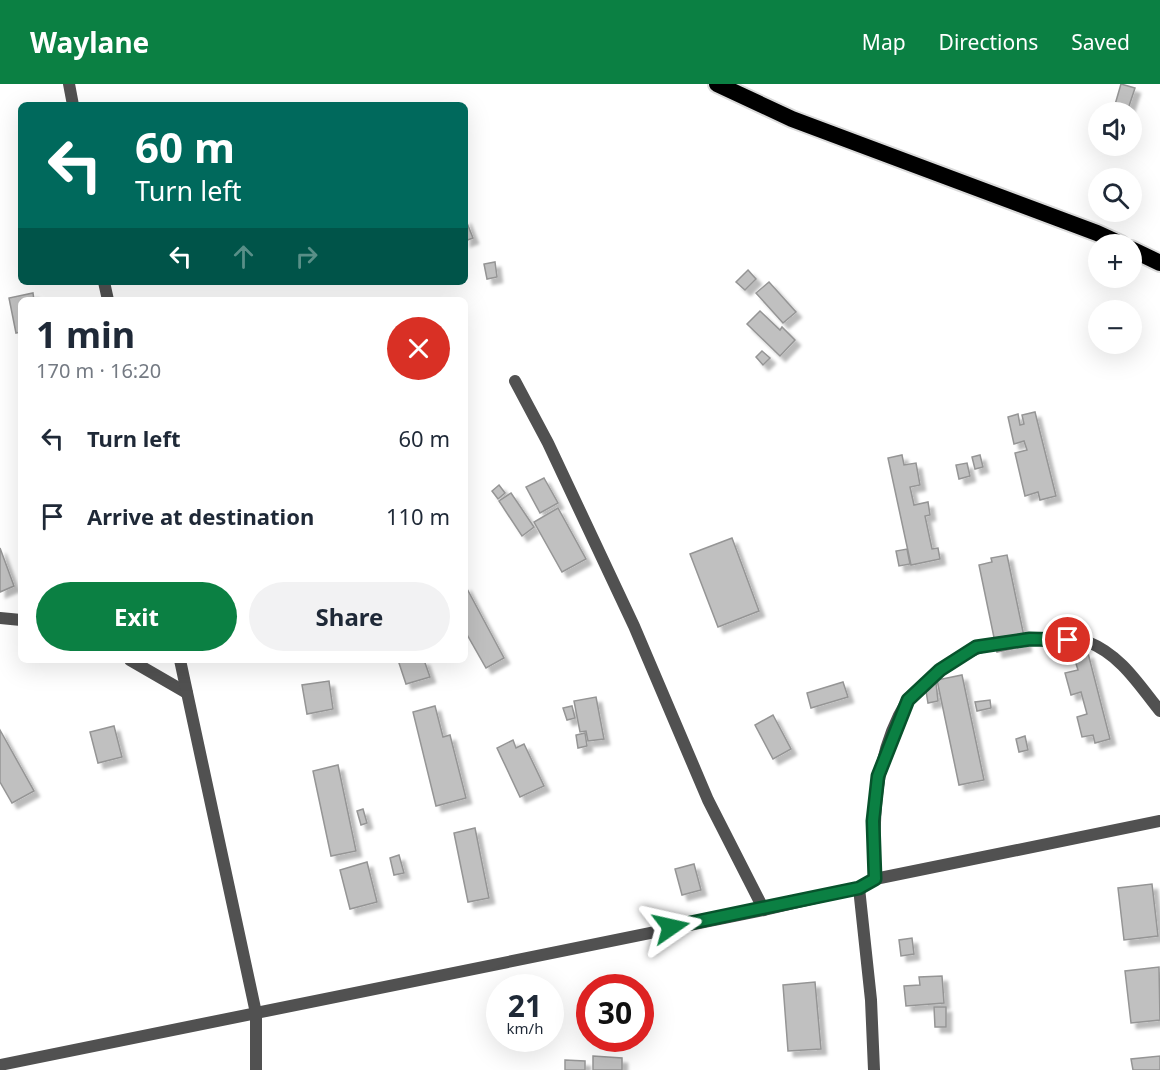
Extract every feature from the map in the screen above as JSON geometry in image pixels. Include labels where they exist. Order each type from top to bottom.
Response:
[{"type":"highway","points":[[717,84],[792,119],[1099,234]]},
{"type":"highway","points":[[1142,254],[1160,263]]},
{"type":"street","points":[[69,84],[72,102]]},
{"type":"street","points":[[515,381],[548,443],[634,626],[708,800],[764,910]]},
{"type":"street","points":[[0,618],[18,620]]},
{"type":"street","points":[[875,879],[873,821],[878,776],[893,734],[908,700],[954,659],[976,647],[1030,639],[1087,641],[1122,662],[1160,711]]},
{"type":"street","points":[[135,663],[187,693]]},
{"type":"street","points":[[181,663],[256,1013],[256,1070]]},
{"type":"street","points":[[0,1065],[764,910],[859,888],[875,879],[1160,821]]},
{"type":"street","points":[[859,888],[871,1000],[874,1070]]},
{"type":"building","points":[[1121,84],[1135,88],[1130,102],[1116,102]]},
{"type":"building","points":[[468,226],[473,238],[468,240]]},
{"type":"building","points":[[495,262],[497,277],[487,279],[484,264]]},
{"type":"building","points":[[748,270],[756,279],[745,290],[736,282]]},
{"type":"building","points":[[769,282],[796,312],[783,323],[756,293]]},
{"type":"building","points":[[33,293],[34,297],[18,297],[18,333],[16,333],[9,298]]},
{"type":"building","points":[[760,311],[780,330],[782,327],[795,340],[780,356],[747,324]]},
{"type":"building","points":[[762,351],[770,358],[763,365],[756,357]]},
{"type":"building","points":[[1035,412],[1056,496],[1040,500],[1038,492],[1025,496],[1015,453],[1027,450],[1024,441],[1014,444],[1008,417],[1018,414],[1020,425],[1024,424],[1022,415]]},
{"type":"building","points":[[902,455],[904,465],[916,463],[920,485],[910,487],[914,505],[928,502],[930,515],[925,516],[932,549],[938,548],[940,559],[911,565],[888,458]]},
{"type":"building","points":[[980,455],[983,467],[975,469],[972,457]]},
{"type":"building","points":[[967,463],[970,476],[959,479],[956,465]]},
{"type":"building","points":[[544,478],[558,503],[540,513],[526,487]]},
{"type":"building","points":[[499,485],[505,493],[498,499],[492,491]]},
{"type":"building","points":[[511,493],[534,527],[522,536],[499,501]]},
{"type":"building","points":[[558,508],[586,559],[562,572],[534,522]]},
{"type":"building","points":[[732,538],[759,611],[718,627],[690,554]]},
{"type":"building","points":[[0,548],[14,586],[0,592]]},
{"type":"building","points":[[907,549],[910,564],[899,566],[896,551]]},
{"type":"building","points":[[1007,555],[1026,646],[997,652],[979,565],[992,562],[991,558]]},
{"type":"building","points":[[468,591],[504,658],[486,668],[468,636]]},
{"type":"building","points":[[1088,653],[1110,739],[1095,743],[1093,735],[1082,737],[1077,717],[1087,714],[1081,692],[1071,695],[1065,673],[1078,670],[1074,657]]},
{"type":"building","points":[[399,663],[425,663],[430,677],[406,684]]},
{"type":"building","points":[[962,675],[984,780],[959,785],[937,680]]},
{"type":"building","points":[[329,681],[333,709],[307,714],[302,685]]},
{"type":"building","points":[[843,682],[848,697],[811,708],[807,693]]},
{"type":"building","points":[[936,683],[938,701],[928,703],[925,685]]},
{"type":"building","points":[[596,697],[604,739],[588,741],[586,731],[580,732],[574,701]]},
{"type":"building","points":[[990,700],[991,708],[977,711],[975,702]]},
{"type":"building","points":[[435,706],[443,737],[450,735],[466,798],[436,806],[413,712]]},
{"type":"building","points":[[572,706],[575,718],[567,720],[563,708]]},
{"type":"building","points":[[773,715],[791,749],[773,759],[755,725]]},
{"type":"building","points":[[114,726],[122,757],[98,763],[90,732]]},
{"type":"building","points":[[0,730],[34,791],[12,803],[0,782]]},
{"type":"building","points":[[585,733],[587,746],[578,748],[576,735]]},
{"type":"building","points":[[1025,736],[1028,750],[1019,752],[1016,739]]},
{"type":"building","points":[[513,740],[516,748],[524,744],[544,786],[520,797],[497,748]]},
{"type":"building","points":[[338,765],[356,851],[331,856],[313,771]]},
{"type":"building","points":[[363,809],[367,823],[361,825],[357,811]]},
{"type":"building","points":[[475,828],[489,898],[468,902],[454,833]]},
{"type":"building","points":[[399,855],[404,873],[394,875],[390,858]]},
{"type":"building","points":[[367,862],[377,902],[350,909],[340,870]]},
{"type":"building","points":[[694,864],[701,890],[682,895],[675,869]]},
{"type":"building","points":[[1152,884],[1158,936],[1124,940],[1118,888]]},
{"type":"building","points":[[912,938],[914,954],[901,956],[899,940]]},
{"type":"building","points":[[1159,967],[1160,1020],[1131,1023],[1125,971]]},
{"type":"building","points":[[942,976],[944,1003],[906,1006],[904,986],[920,985],[919,977]]},
{"type":"building","points":[[815,982],[821,1049],[788,1051],[783,985]]},
{"type":"building","points":[[934,1007],[946,1007],[946,1027],[935,1027]]},
{"type":"building","points":[[593,1056],[622,1058],[622,1070],[593,1070]]},
{"type":"building","points":[[1160,1056],[1160,1070],[1133,1070],[1131,1059]]},
{"type":"building","points":[[565,1060],[585,1061],[585,1070],[565,1070]]},
{"type":"route","points":[[671,927],[764,910],[859,888],[875,879],[873,821],[878,776],[908,700],[954,659],[976,647],[1030,639],[1068,640]]}]
